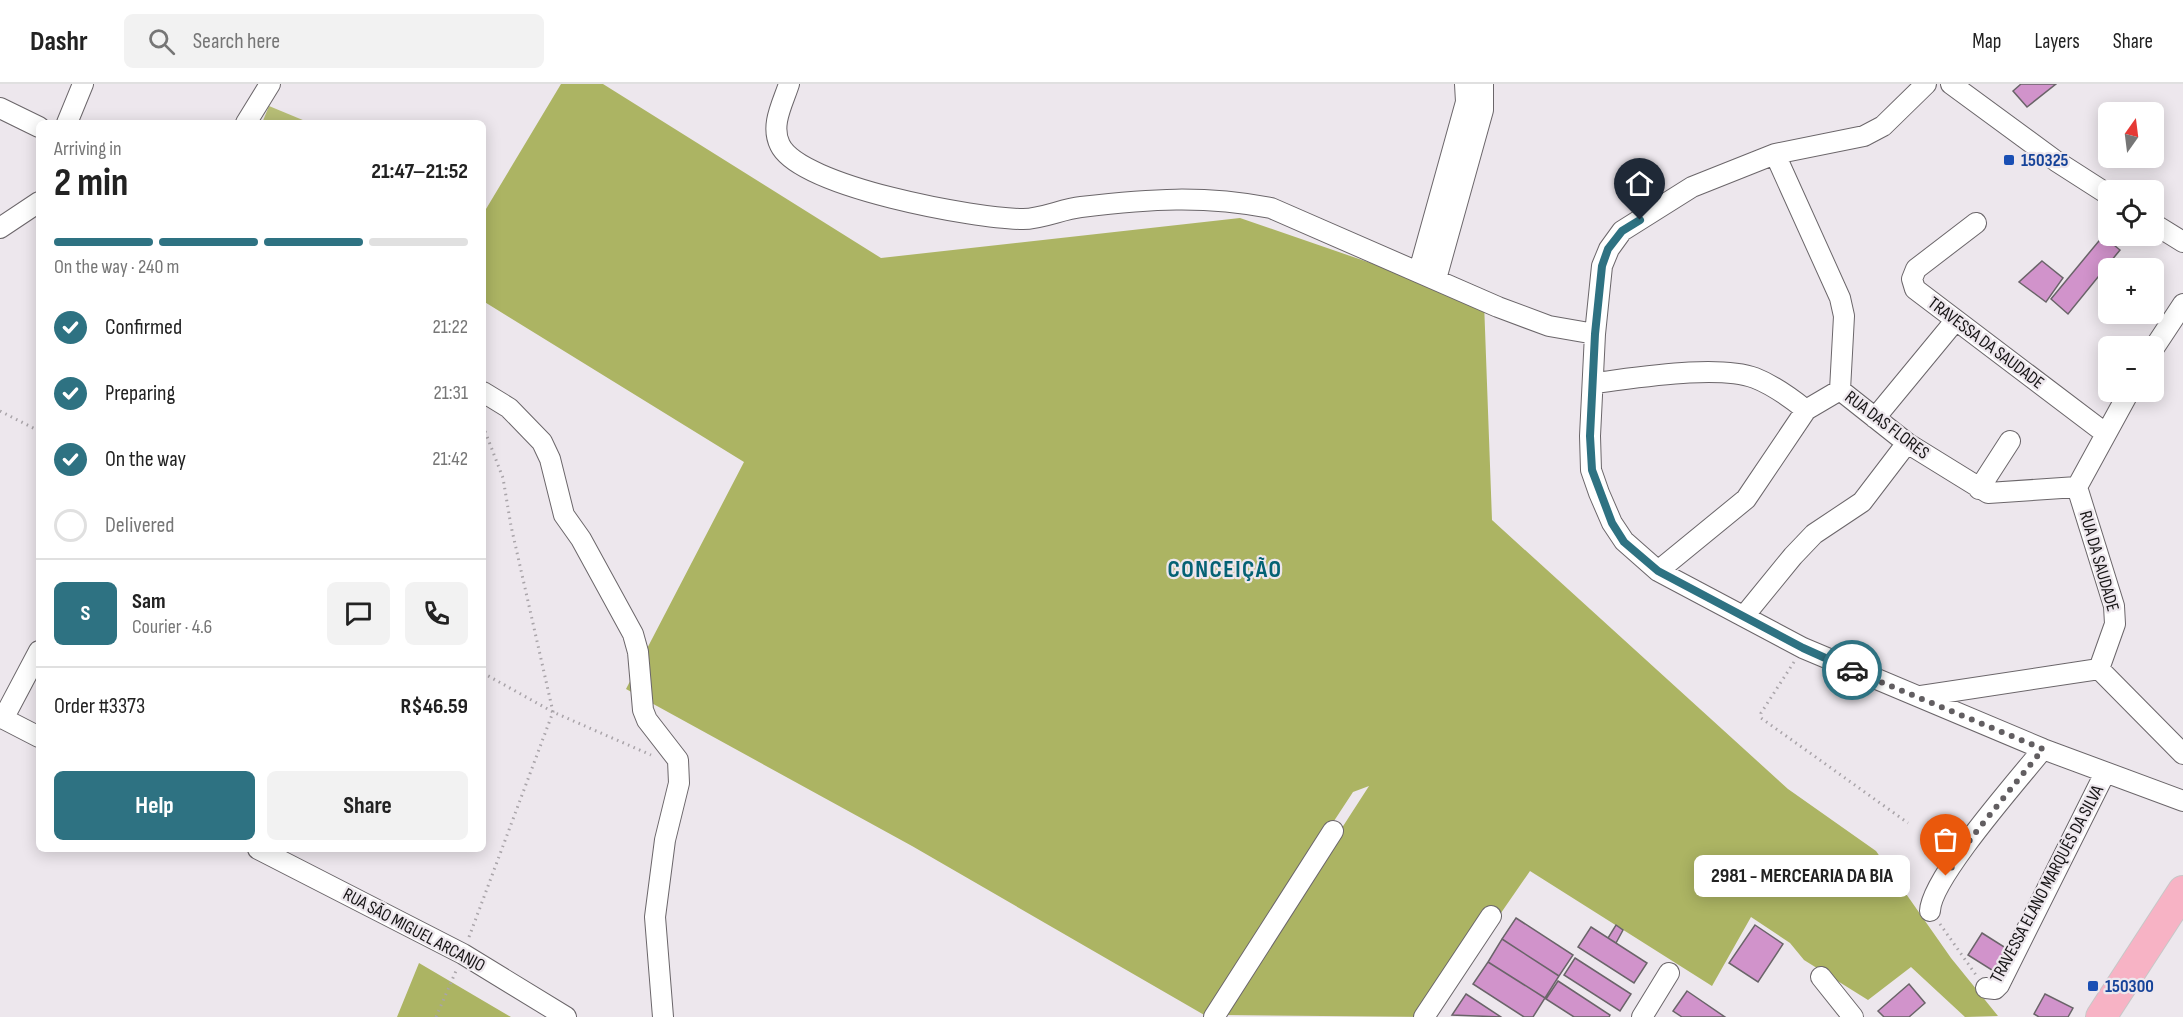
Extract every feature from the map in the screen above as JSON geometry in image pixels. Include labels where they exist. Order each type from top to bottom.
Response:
[{"type":"main road","points":[[2101,1017],[2183,891]]},
{"type":"street","points":[[69,120],[83,84]]},
{"type":"street","points":[[248,120],[270,84]]},
{"type":"street","points":[[789,84],[776,131],[779,144],[786,155],[800,167],[832,179],[925,206],[963,214],[1025,219],[1077,208],[1178,198],[1233,201],[1271,208],[1549,326],[1595,334]]},
{"type":"street","points":[[1428,275],[1466,102],[1465,84]]},
{"type":"street","points":[[1428,275],[1483,110],[1483,84]]},
{"type":"street","points":[[1926,84],[1883,126],[1864,136],[1775,154],[1692,187],[1622,231],[1608,249],[1602,266],[1595,334],[1590,436],[1592,470],[1612,523],[1624,542],[1658,571],[1803,648],[2105,774],[2183,801]]},
{"type":"street","points":[[1951,84],[2056,161],[2098,188]]},
{"type":"street","points":[[0,108],[36,126]]},
{"type":"street","name":"RUA DAS FLORES","points":[[1775,154],[1840,298],[1844,316],[1840,390],[1907,443],[1988,493],[2078,487]]},
{"type":"street","points":[[0,228],[36,204]]},
{"type":"street","name":"TRAVESSA DA SAUDADE","points":[[1976,223],[1916,269],[1912,279],[1915,289],[2105,433]]},
{"type":"street","points":[[2164,230],[2183,242]]},
{"type":"street","points":[[2162,336],[2183,304]]},
{"type":"street","points":[[1875,418],[1955,321]]},
{"type":"street","points":[[1594,383],[1683,375],[1742,375],[1756,379],[1806,410]]},
{"type":"street","points":[[1658,571],[1746,499],[1806,410],[1840,390]]},
{"type":"street","points":[[486,394],[509,408],[542,442],[550,459],[564,515],[581,539],[633,633],[638,652],[643,710],[646,720],[676,755],[680,768],[679,783],[665,840],[655,917],[663,1017]]},
{"type":"street","points":[[2078,487],[2123,402]]},
{"type":"street","points":[[1979,489],[2010,441]]},
{"type":"street","points":[[1744,616],[1814,534],[1862,502],[1907,443]]},
{"type":"street","name":"RUA DA SAUDADE","points":[[2078,487],[2114,606],[2115,624],[2099,669]]},
{"type":"street","points":[[36,656],[2,718],[36,735]]},
{"type":"street","points":[[1921,696],[2099,669],[2183,754]]},
{"type":"street","points":[[1930,910],[1933,895],[1972,837],[2043,749]]},
{"type":"street","name":"TRAVESSA ELANO MARQUÊS DA SILVA","points":[[1986,988],[1995,989],[1999,985],[2105,774]]},
{"type":"street","points":[[1214,1017],[1333,831]]},
{"type":"street","name":"RUA SÃO MIGUEL ARCANJO","points":[[264,852],[463,954],[566,1017]]},
{"type":"street","points":[[1424,1017],[1491,916]]},
{"type":"street","points":[[1642,1017],[1669,973]]},
{"type":"street","points":[[1821,977],[1853,1017]]},
{"type":"path","points":[[0,411],[36,429]]},
{"type":"path","points":[[436,1017],[463,954],[554,712],[502,478],[486,434]]},
{"type":"path","points":[[1803,648],[1761,713],[1761,718],[1908,823]]},
{"type":"path","points":[[486,675],[554,712],[680,768]]},
{"type":"path","points":[[1930,910],[1986,988]]},
{"type":"green space","points":[[561,84],[603,84],[881,258],[1240,218],[1484,302],[1492,520],[1788,789],[1876,851],[1951,958],[1998,1016],[1965,1017],[1911,967],[1868,1000],[1804,960],[1790,943],[1751,917],[1712,986],[1530,871],[1429,1017],[1221,1015],[1369,786],[1353,792],[1206,1016],[912,846],[626,689],[744,462],[486,303],[486,209]]},
{"type":"green space","points":[[269,106],[303,120],[263,120]]},
{"type":"green space","points":[[419,963],[511,1017],[397,1017]]},
{"type":"building","points":[[2021,84],[2056,84],[2027,107],[2013,91]]},
{"type":"building","points":[[2098,242],[2098,246],[2115,246],[2120,250],[2114,258],[2098,258],[2098,277],[2068,314],[2051,299]]},
{"type":"building","points":[[2042,261],[2063,278],[2046,302],[2019,282]]},
{"type":"building","points":[[1516,918],[1573,955],[1559,976],[1502,939]]},
{"type":"building","points":[[1616,925],[1623,930],[1616,943],[1608,938]]},
{"type":"building","points":[[1755,925],[1783,944],[1758,982],[1729,963]]},
{"type":"building","points":[[1591,927],[1647,963],[1634,983],[1578,947]]},
{"type":"building","points":[[1982,933],[2009,950],[1995,972],[1968,955]]},
{"type":"building","points":[[1502,939],[1559,976],[1545,998],[1488,962]]},
{"type":"building","points":[[1575,958],[1631,994],[1620,1011],[1564,975]]},
{"type":"building","points":[[1488,962],[1545,998],[1533,1017],[1524,1017],[1473,984]]},
{"type":"building","points":[[1558,981],[1610,1015],[1609,1017],[1574,1017],[1546,999]]},
{"type":"building","points":[[1909,984],[1925,1003],[1909,1017],[1884,1017],[1878,1011]]},
{"type":"building","points":[[1687,991],[1725,1017],[1682,1017],[1673,1011]]},
{"type":"building","points":[[1466,994],[1501,1017],[1452,1015]]},
{"type":"building","points":[[2045,994],[2073,1008],[2068,1017],[2039,1017],[2034,1014]]},
{"type":"way so far","points":[[1852,670],[1921,696],[2043,749],[1972,837],[1946,876]]},
{"type":"place","name":"150325","points":[[2009,160]]},
{"type":"place","name":"2981 - MERCEARIA DA BIA","points":[[1946,876]]},
{"type":"place","name":"150300","points":[[2093,986]]},
{"type":"district","name":"CONCEIÇÃO","points":[[1225,569]]},
{"type":"route","points":[[1640,220],[1622,231],[1608,249],[1602,266],[1595,334],[1590,436],[1592,470],[1612,523],[1624,542],[1658,571],[1803,648],[1852,670]]}]
